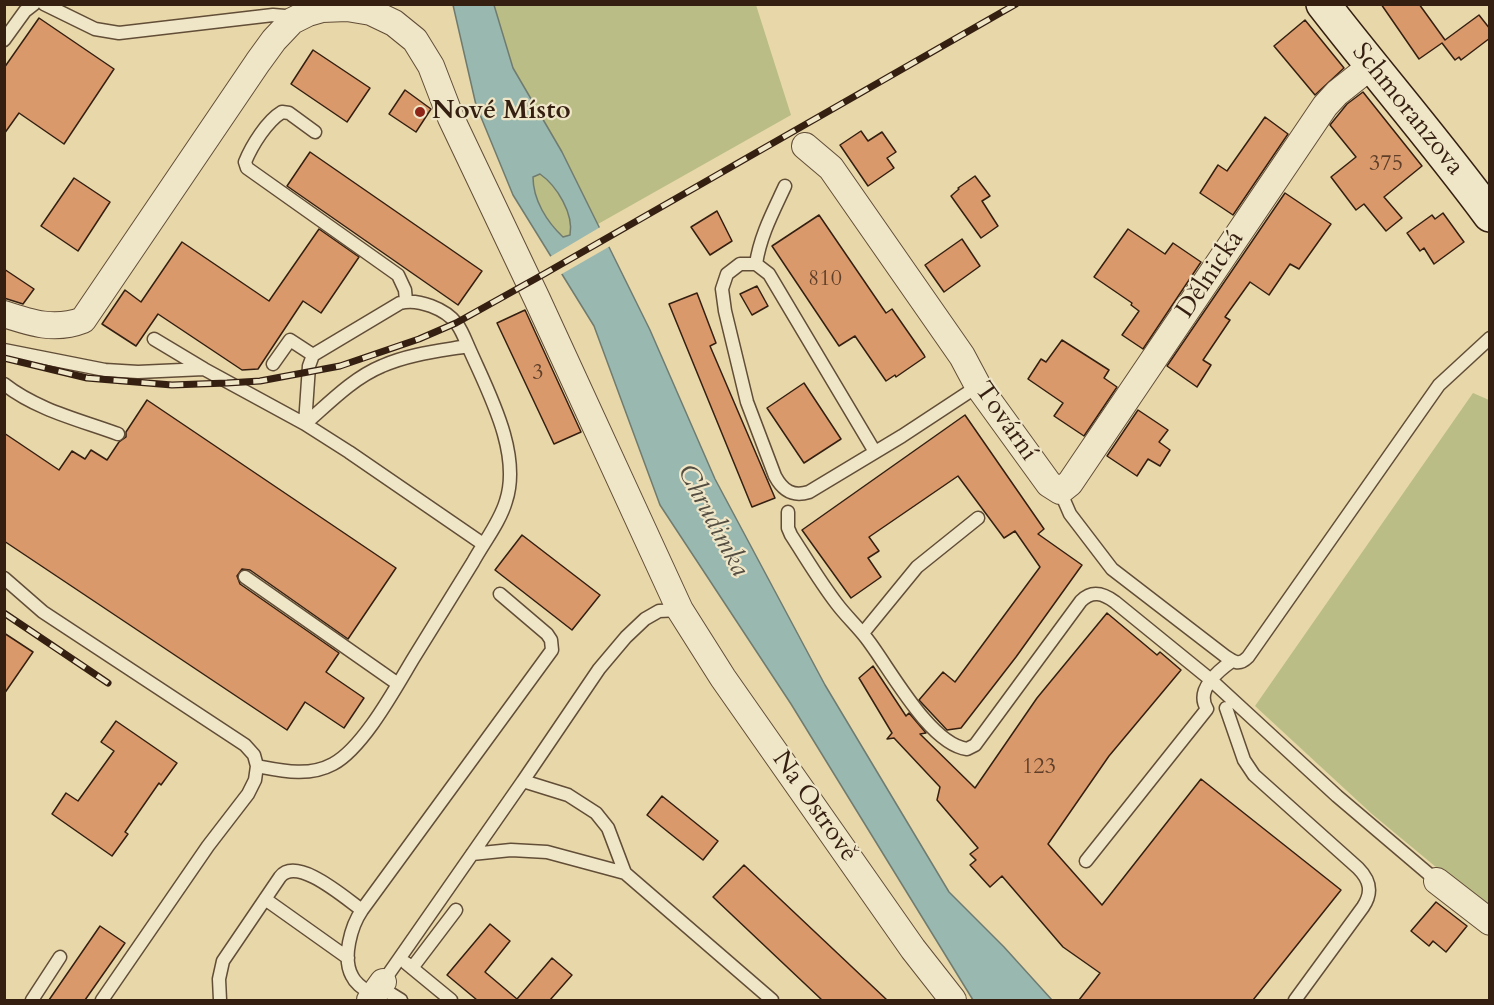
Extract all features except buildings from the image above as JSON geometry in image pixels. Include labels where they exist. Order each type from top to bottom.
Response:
[{"type":"street","name":"Schmoranzova","points":[[1323,4],[1490,215]]},
{"type":"street","name":"Na Ostrově","points":[[292,21],[322,9],[359,9],[384,18],[399,27],[415,40],[425,54],[451,118],[680,610],[730,687],[913,949],[953,1000]]},
{"type":"street","points":[[4,314],[46,326],[70,325],[83,320],[258,62],[278,35],[292,21]]},
{"type":"street","name":"Dělnická","points":[[1060,491],[1070,483],[1325,106],[1336,93],[1371,66]]},
{"type":"street","name":"Tovární","points":[[805,146],[831,168],[962,356],[978,386],[1049,484],[1060,491]]},
{"type":"street","points":[[1437,881],[1490,922]]},
{"type":"lane","points":[[4,40],[25,11],[34,4]]},
{"type":"lane","points":[[44,4],[95,28],[119,33],[273,15],[285,16],[292,21]]},
{"type":"lane","points":[[315,132],[289,113],[282,112],[272,119],[247,155],[245,162],[247,168],[398,275],[405,290],[406,301]]},
{"type":"lane","points":[[756,264],[765,229],[785,186]]},
{"type":"lane","points":[[875,452],[769,274],[756,264],[740,264],[727,274],[722,289],[723,299],[747,402],[781,486],[795,495],[809,492],[875,452],[978,386]]},
{"type":"lane","points":[[257,766],[289,772],[306,772],[343,758],[355,745],[398,684],[483,544],[507,499],[510,468],[498,415],[468,346],[456,323],[445,314],[420,303],[406,301],[314,355],[309,366],[305,424]]},
{"type":"lane","points":[[1230,704],[1217,713],[1207,709],[1204,700],[1211,680],[1216,673],[1248,657],[1439,385],[1490,338]]},
{"type":"lane","points":[[154,339],[305,424],[483,544]]},
{"type":"lane","points":[[273,364],[290,340],[314,355]]},
{"type":"lane","points":[[305,424],[354,382],[383,365],[410,357],[468,346]]},
{"type":"lane","points":[[4,350],[105,370],[138,372],[204,369]]},
{"type":"lane","points":[[4,384],[42,407],[118,434]]},
{"type":"lane","name":"Tovární","points":[[1060,491],[1070,514],[1112,569],[1235,662]]},
{"type":"lane","points":[[788,512],[788,528],[791,535],[835,601],[862,633],[918,712],[941,735],[963,748],[971,747],[979,740],[1076,606],[1084,597],[1092,593],[1109,598],[1211,680],[1230,704],[1437,881]]},
{"type":"lane","points":[[862,633],[917,567],[978,518]]},
{"type":"lane","points":[[245,577],[398,684]]},
{"type":"lane","points":[[4,579],[43,612],[244,745],[254,755],[257,766],[255,780],[248,794],[208,846],[102,1000]]},
{"type":"lane","points":[[500,594],[547,634],[551,640],[552,650],[362,910],[354,928],[348,958],[352,978],[382,993],[400,958],[599,669],[645,619],[659,611],[680,610]]},
{"type":"lane","points":[[1230,704],[1244,760],[1254,775],[1358,867],[1370,887],[1366,902],[1294,1000]]},
{"type":"lane","points":[[1086,861],[1207,709]]},
{"type":"lane","points":[[523,781],[568,795],[596,813],[608,828],[625,873]]},
{"type":"lane","points":[[472,854],[511,850],[547,852],[625,873],[772,1000]]},
{"type":"lane","points":[[220,1000],[219,979],[223,961],[282,874],[294,870],[319,880],[362,910]]},
{"type":"lane","points":[[265,899],[348,958]]},
{"type":"lane","points":[[412,968],[456,910]]},
{"type":"lane","points":[[32,1000],[60,957]]},
{"type":"lane","points":[[400,958],[450,1000]]},
{"type":"green space","points":[[494,5],[756,5],[791,115],[598,224],[562,152],[513,68]]},
{"type":"green space","points":[[540,174],[558,193],[567,210],[571,227],[570,235],[563,238],[546,218],[535,194],[532,177]]},
{"type":"green space","points":[[1473,393],[1489,400],[1489,911],[1372,814],[1255,706]]},
{"type":"water","name":"Chrudimka","points":[[453,5],[494,5],[513,68],[562,152],[650,330],[715,479],[825,685],[949,892],[1004,947],[1052,1000],[973,1000],[791,704],[660,505],[594,326],[513,195],[476,105]],"holes":[[[540,174],[558,193],[567,210],[571,227],[570,235],[563,237],[557,231],[538,202],[533,177]]]},
{"type":"pier","points":[[602,226],[612,245],[560,275],[548,258]]},
{"type":"railway","points":[[4,358],[87,378],[172,385],[227,383],[260,381],[340,366],[419,339],[456,323],[544,274],[1016,4]]},
{"type":"railway","points":[[4,613],[108,683]]},
{"type":"place","name":"Nové Místo","points":[[420,112]]}]
